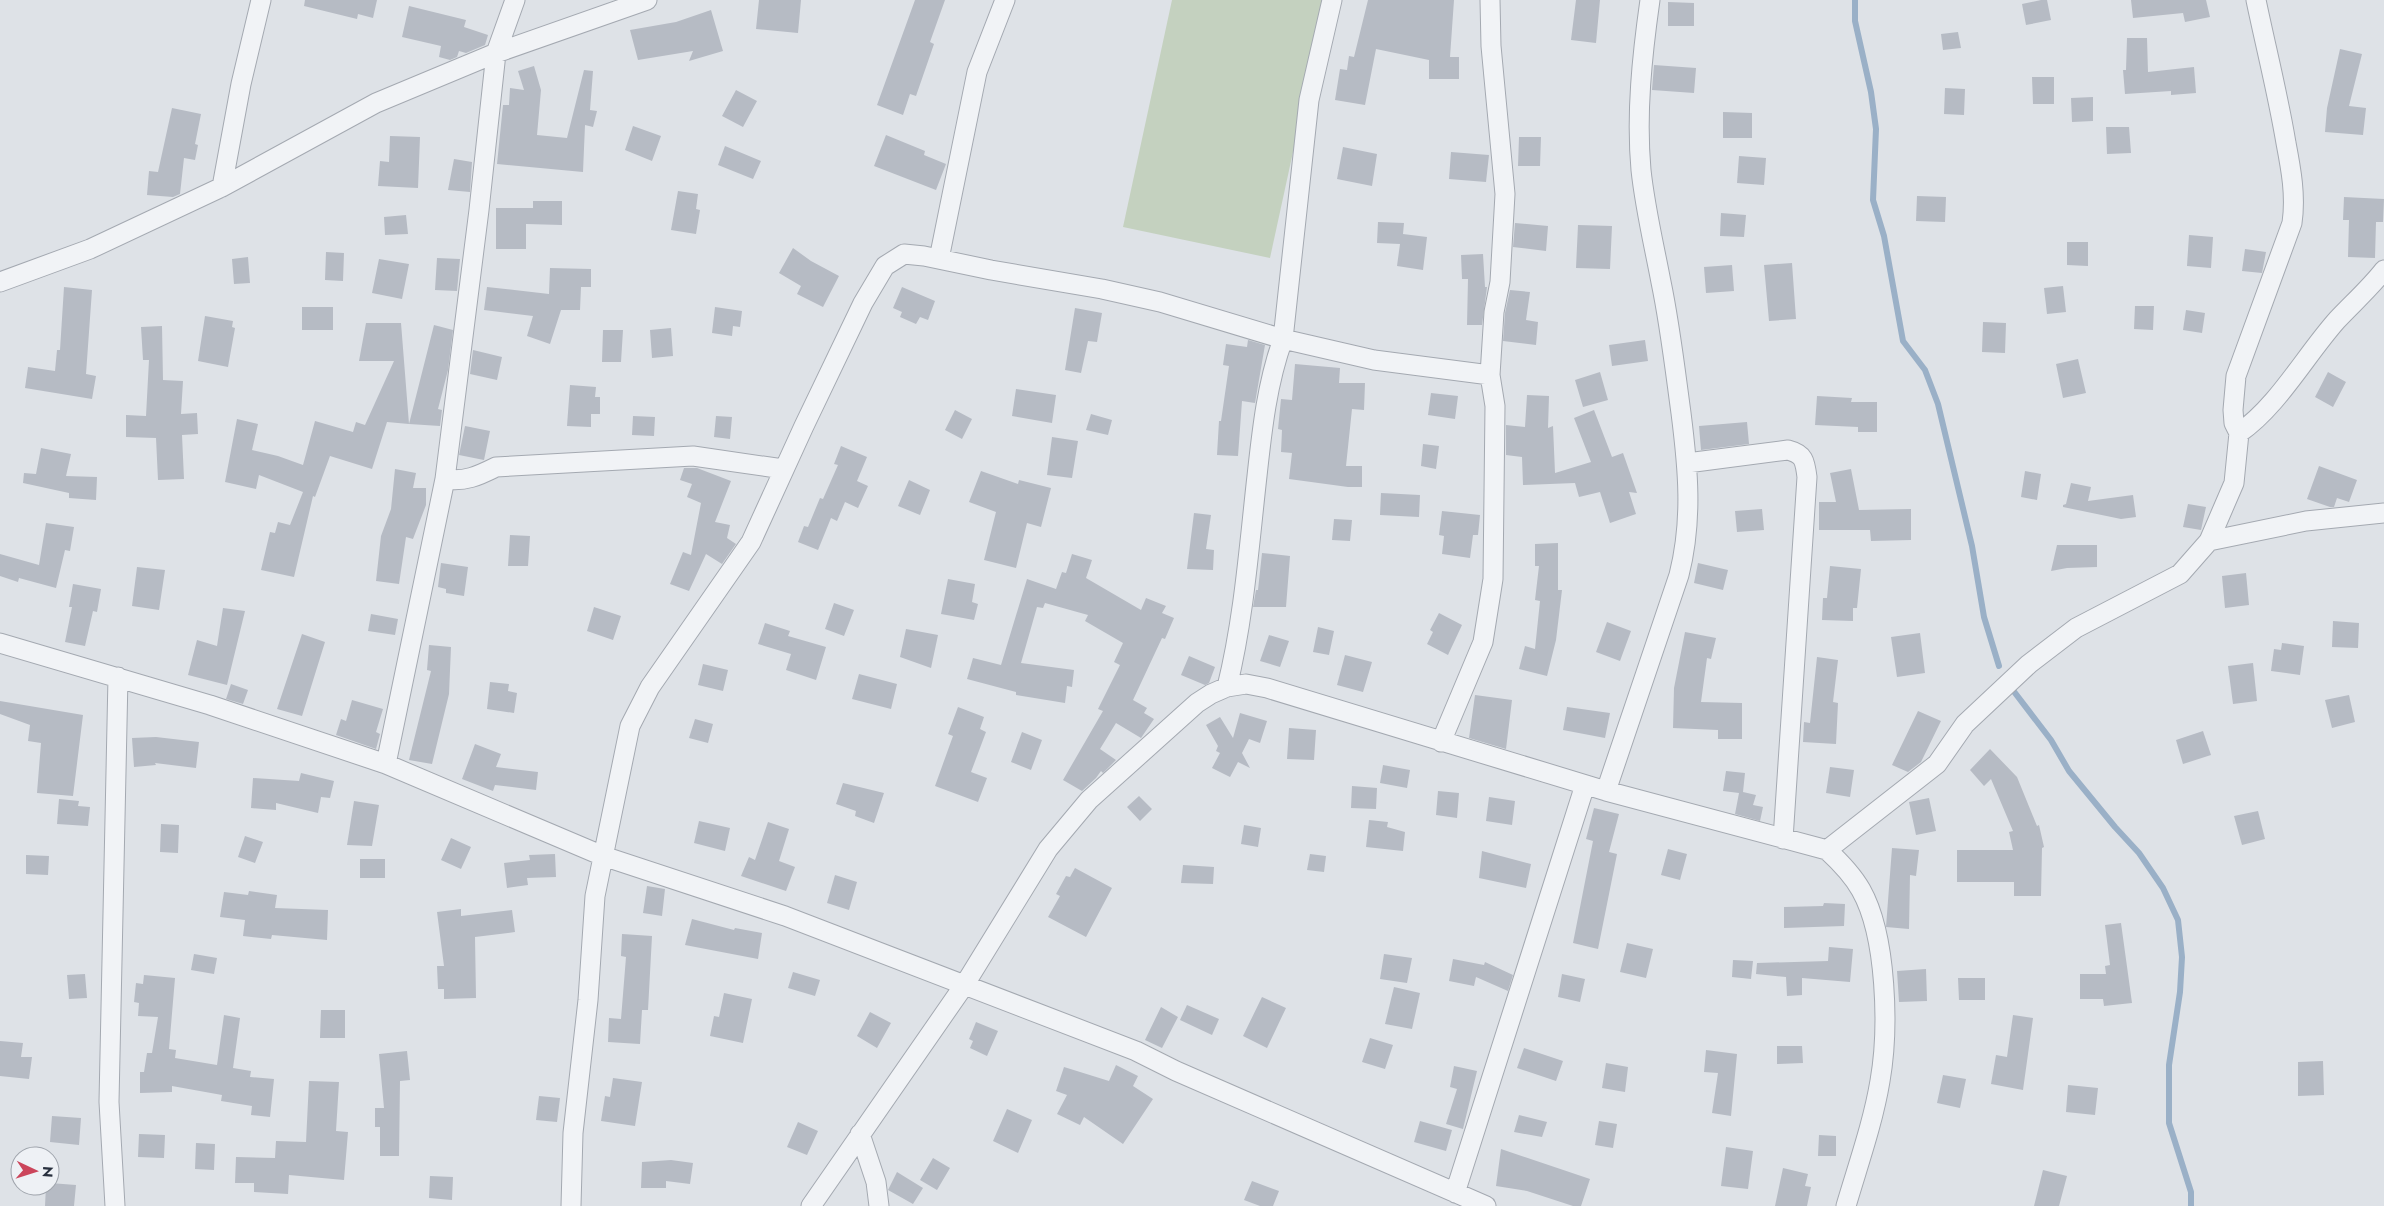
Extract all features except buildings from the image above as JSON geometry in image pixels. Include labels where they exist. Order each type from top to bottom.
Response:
[{"type":"street","points":[[222,187],[241,84],[260,0]]},
{"type":"street","points":[[386,764],[445,479],[479,210],[496,53],[515,0]]},
{"type":"street","points":[[0,282],[90,249],[222,187],[376,103],[496,53],[648,0]]},
{"type":"street","points":[[939,259],[977,72],[1005,0]]},
{"type":"street","points":[[1227,687],[1238,643],[1261,434],[1274,364],[1283,339],[1309,100],[1332,0]]},
{"type":"street","points":[[1441,742],[1474,668],[1483,642],[1493,579],[1495,406],[1490,375],[1494,312],[1500,282],[1505,194],[1491,46],[1490,0]]},
{"type":"street","points":[[1606,791],[1682,566],[1689,524],[1687,462],[1670,328],[1648,219],[1641,169],[1641,82],[1650,0]]},
{"type":"street","points":[[1827,850],[1937,764],[1965,724],[2029,664],[2076,628],[2180,574],[2209,541],[2234,483],[2239,434],[2234,423],[2232,396],[2236,376],[2292,223],[2291,173],[2256,0]]},
{"type":"street","points":[[571,1206],[573,1133],[588,1000],[595,896],[630,726],[650,687],[751,542],[783,469],[863,304],[885,266],[904,254],[939,259],[1102,289],[1160,302],[1283,339],[1374,360],[1490,375]]},
{"type":"street","points":[[2239,434],[2261,414],[2337,320],[2370,288],[2384,270]]},
{"type":"street","points":[[1687,462],[1788,450],[1799,453],[1805,461],[1807,477],[1783,838]]},
{"type":"street","points":[[445,479],[458,481],[471,479],[496,467],[693,456],[783,469]]},
{"type":"street","points":[[2209,541],[2306,520],[2384,514]]},
{"type":"street","points":[[0,643],[210,705],[386,764],[603,856],[785,916],[1136,1051],[1176,1071],[1486,1206]]},
{"type":"street","points":[[115,1206],[109,1102],[118,677]]},
{"type":"street","points":[[811,1206],[965,984],[1048,849],[1090,800],[1197,703],[1227,687],[1246,684],[1267,688],[1606,791],[1827,850],[1846,868],[1862,892],[1875,932],[1880,957],[1884,1001],[1880,1081],[1846,1206]]},
{"type":"street","points":[[1455,1193],[1586,785]]},
{"type":"street","points":[[860,1134],[876,1182],[879,1206]]},
{"type":"green space","points":[[1172,0],[1326,0],[1270,258],[1123,227]]},
{"type":"waterway","points":[[1855,0],[1855,21],[1871,92],[1876,129],[1873,200],[1884,236],[1903,341],[1925,370],[1938,404],[1972,546],[1984,617],[1999,666]]},
{"type":"waterway","points":[[2012,689],[2051,740],[2069,771],[2139,853],[2163,888],[2178,920],[2182,957],[2180,992],[2169,1065],[2169,1123],[2191,1192],[2191,1206]]}]
